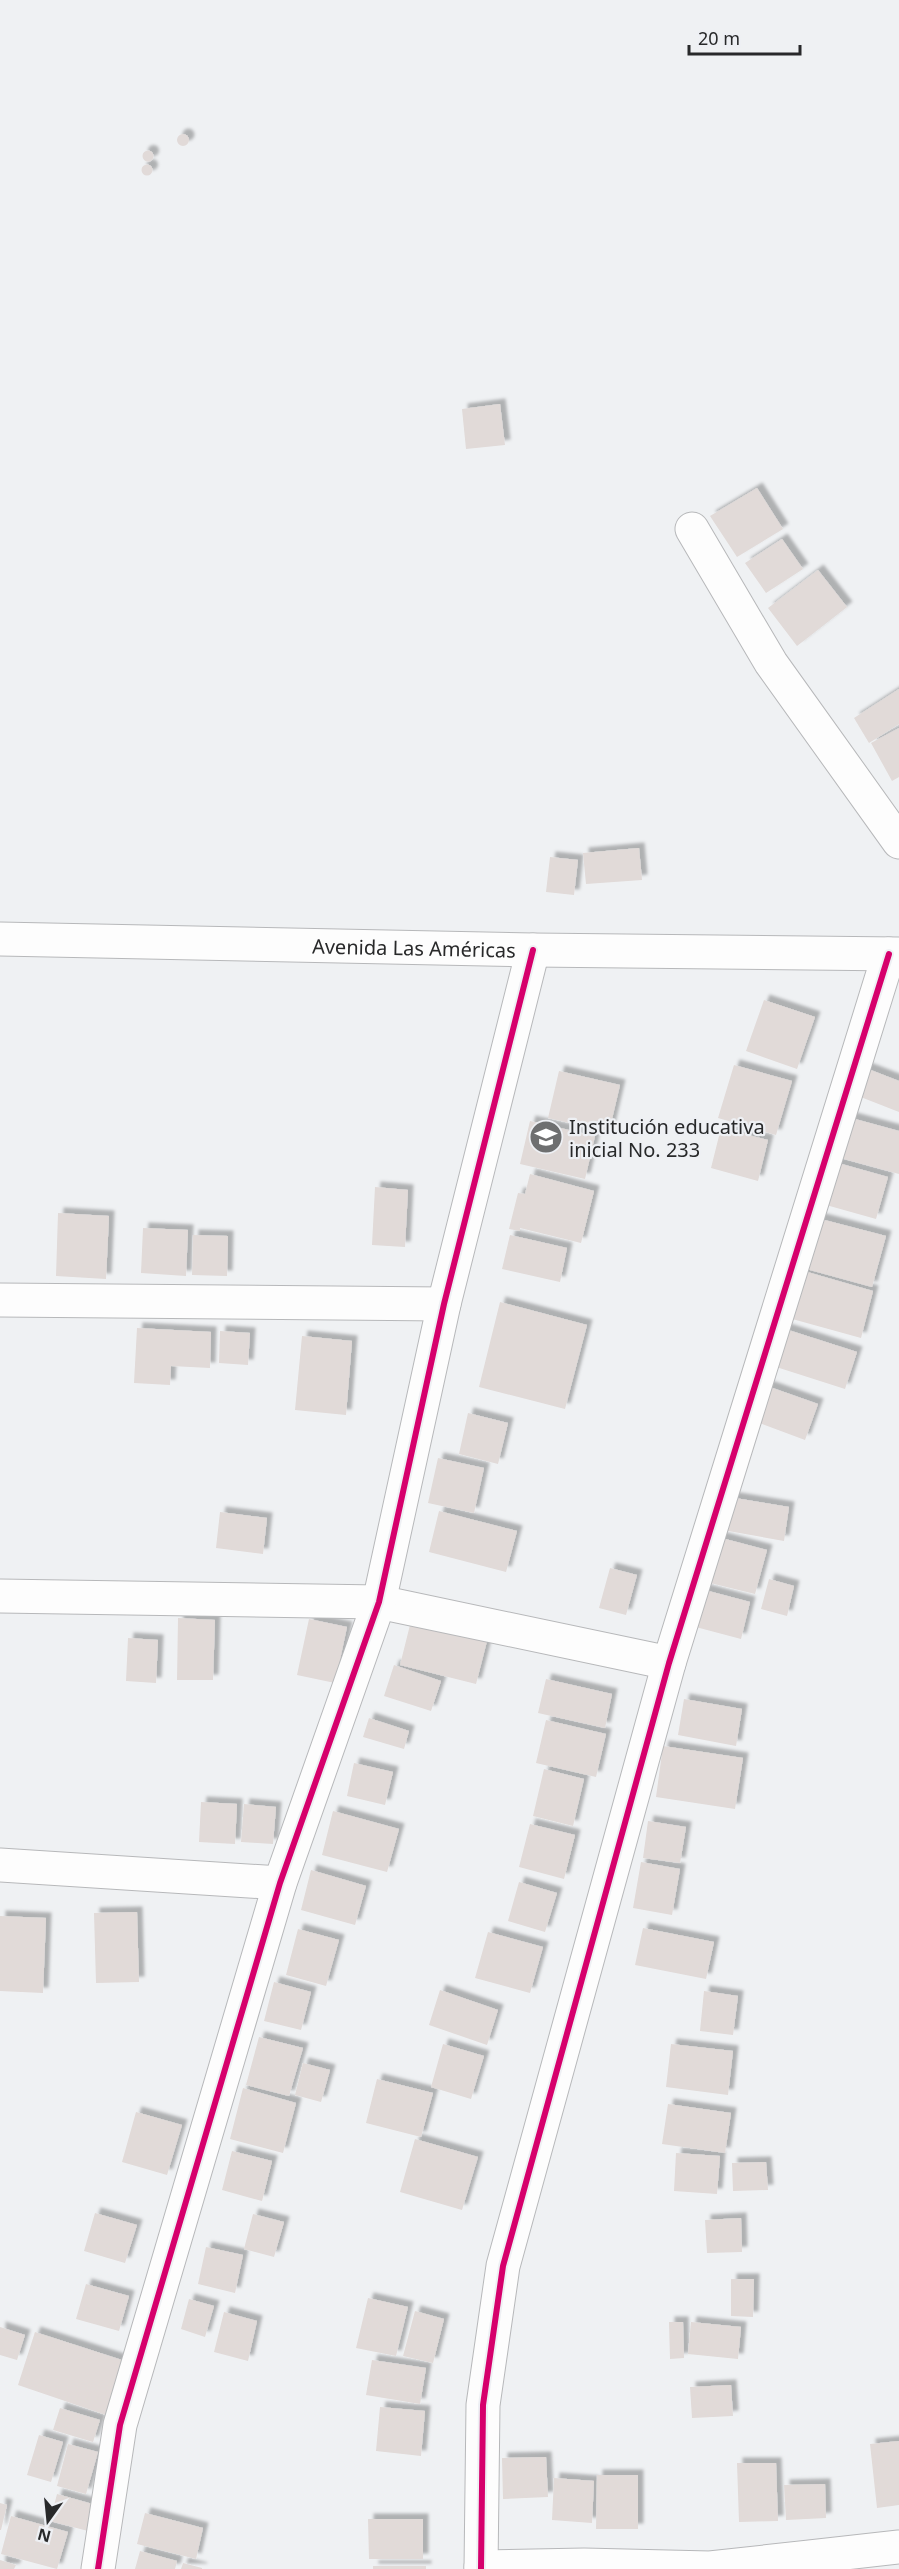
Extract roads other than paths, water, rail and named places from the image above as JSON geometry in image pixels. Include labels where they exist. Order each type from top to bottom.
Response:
[{"type":"street","points":[[692,529],[771,663],[899,842]]},
{"type":"street","name":"Avenida Las Américas","points":[[0,939],[533,950],[894,954]]},
{"type":"street","points":[[98,2569],[120,2425],[280,1882],[379,1602],[444,1304],[533,950]]},
{"type":"street","points":[[894,954],[669,1663],[503,2266],[483,2405],[481,2568],[584,2565],[710,2568],[899,2547]]},
{"type":"street","points":[[0,1300],[444,1304]]},
{"type":"street","points":[[0,1596],[379,1602],[669,1663]]},
{"type":"street","points":[[0,1865],[280,1882]]},
{"type":"place","name":"Institución educativa inicial No. 233","points":[[546,1137]]}]
